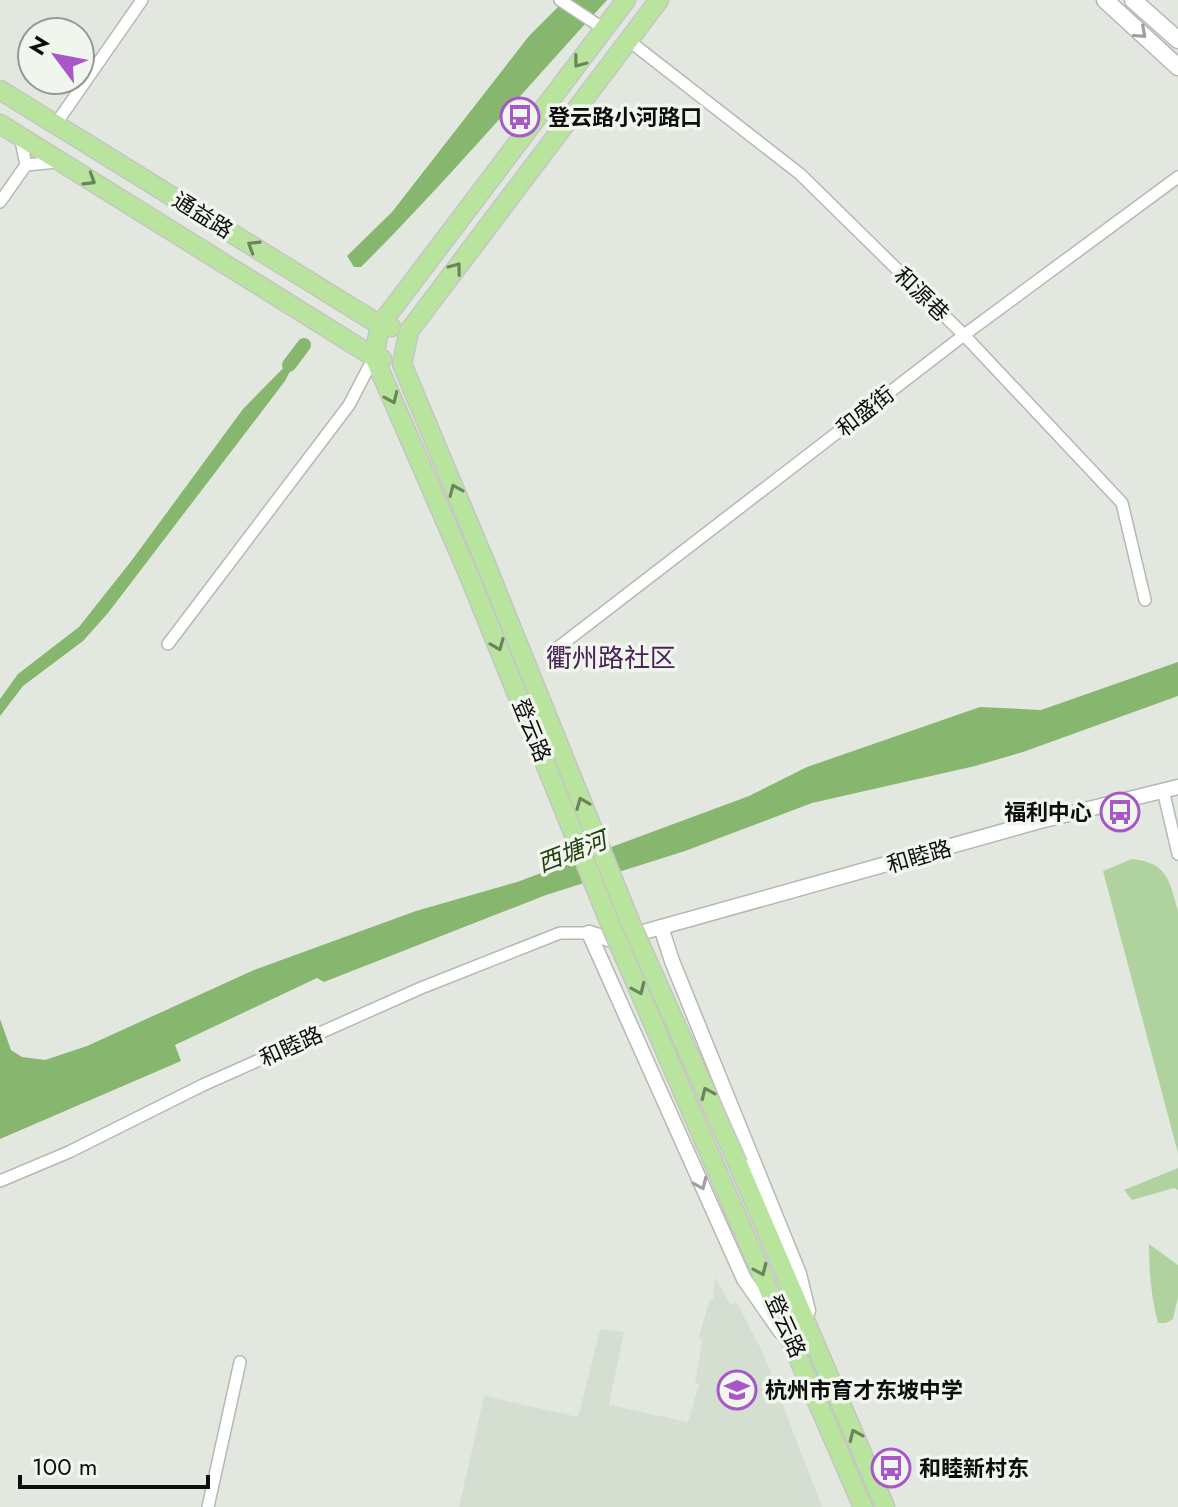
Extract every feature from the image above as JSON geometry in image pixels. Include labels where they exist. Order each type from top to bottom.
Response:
[{"type":"main road","points":[[374,357],[380,325],[626,0]]},
{"type":"main road","points":[[402,364],[409,331],[659,0]]},
{"type":"main road","points":[[1105,0],[1178,67]]},
{"type":"main road","points":[[1133,0],[1178,40]]},
{"type":"main road","name":"通益路","points":[[0,90],[380,325],[409,331]]},
{"type":"main road","name":"通益路","points":[[0,124],[374,357],[402,364]]},
{"type":"main road","name":"登云路","points":[[374,357],[468,573],[611,926],[718,1173],[885,1507]]},
{"type":"main road","name":"登云路","points":[[402,364],[631,924],[738,1164],[863,1507]]},
{"type":"street","points":[[55,125],[142,0]]},
{"type":"street","points":[[560,0],[604,29]]},
{"type":"street","name":"和源巷","points":[[628,40],[800,174],[964,335],[1122,503],[1145,600]]},
{"type":"street","points":[[0,202],[26,165],[20,136]]},
{"type":"street","points":[[26,165],[61,162]]},
{"type":"street","name":"和盛街","points":[[556,649],[964,335],[1178,177]]},
{"type":"street","points":[[168,644],[349,405],[374,357]]},
{"type":"street","points":[[1171,788],[1178,854]]},
{"type":"street","name":"和睦路","points":[[0,1181],[69,1152],[203,1085],[421,988],[560,933],[589,933],[612,940],[1040,821],[1171,788]]},
{"type":"street","points":[[661,927],[799,1274],[810,1357]]},
{"type":"street","points":[[589,933],[744,1279],[810,1357]]},
{"type":"street","points":[[208,1507],[240,1362]]},
{"type":"shaded area","points":[[565,0],[607,0],[424,202],[361,267],[354,267],[347,256],[392,212],[529,36]]},
{"type":"shaded area","points":[[301,350],[285,381],[108,613],[83,641],[23,686],[0,716],[0,699],[18,674],[79,627],[243,409]]},
{"type":"shaded area","points":[[1178,662],[1178,696],[1023,752],[812,803],[685,851],[546,895],[324,982],[317,978],[175,1045],[181,1061],[0,1139],[0,1019],[11,1050],[22,1057],[45,1060],[87,1046],[254,970],[416,911],[517,882],[749,796],[807,767],[980,707],[1041,710]]},
{"type":"shaded area","points":[[1132,859],[1160,869],[1169,882],[1178,911],[1178,1153],[1103,871]]},
{"type":"shaded area","points":[[1178,1168],[1178,1190],[1174,1188],[1132,1200],[1124,1190]]},
{"type":"shaded area","points":[[1149,1244],[1178,1265],[1178,1297],[1173,1319],[1166,1323],[1158,1323],[1151,1284]]},
{"type":"shaded area","name":"杭州市育才东坡中学","points":[[715,1277],[730,1304],[737,1303],[763,1353],[822,1507],[459,1507],[484,1396],[578,1417],[600,1329],[624,1332],[609,1405],[688,1422],[699,1384],[695,1383],[702,1341],[699,1337],[709,1301],[713,1299]]},
{"type":"waterway","points":[[289,365],[304,345]]},
{"type":"place","name":"登云路小河路口","points":[[520,117]]},
{"type":"place","name":"福利中心","points":[[1120,812]]},
{"type":"place","name":"杭州市育才东坡中学","points":[[737,1390]]},
{"type":"place","name":"和睦新村东","points":[[891,1468]]},
{"type":"district","name":"衢州路社区","points":[[611,658]]},
{"type":"water label","name":"西塘河","points":[[572,852]]}]
